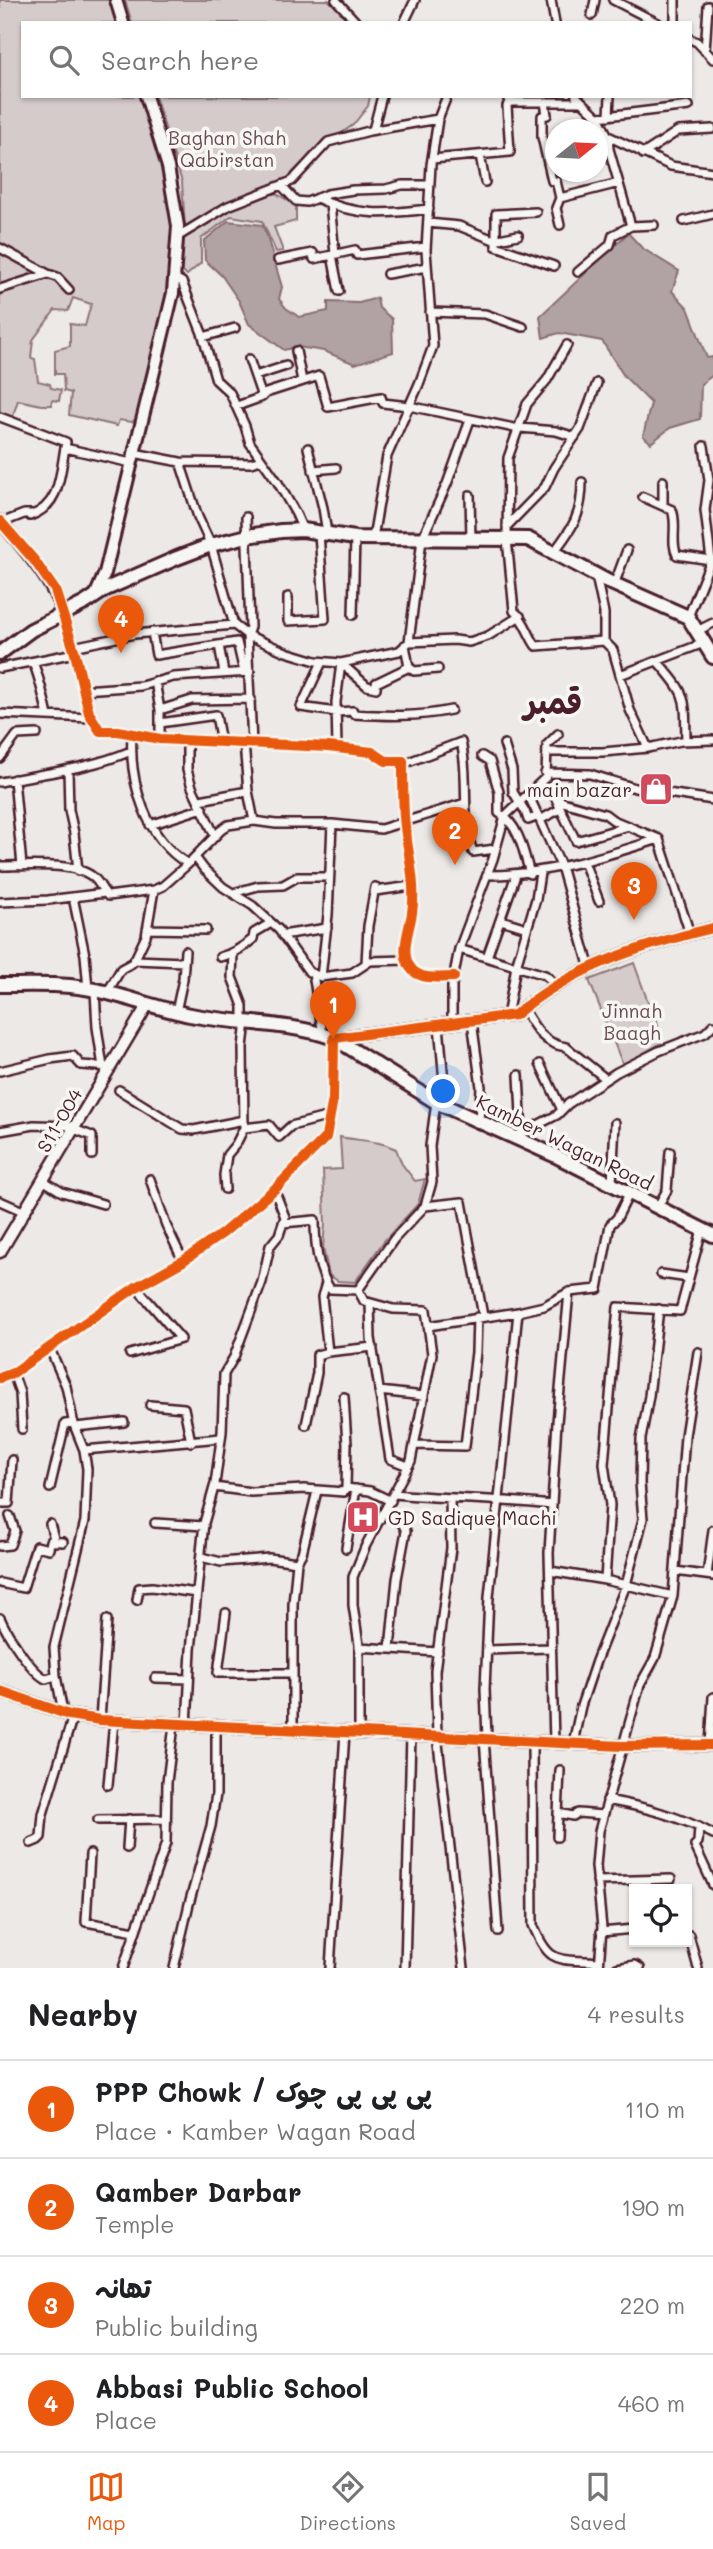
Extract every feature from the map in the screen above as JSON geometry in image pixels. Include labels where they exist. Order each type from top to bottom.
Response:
[{"type":"main road","points":[[116,0],[122,21]]},
{"type":"main road","points":[[96,594],[105,573],[173,293],[178,226],[168,167],[147,98]]},
{"type":"main road","points":[[0,653],[31,631],[96,594],[211,545],[247,536],[303,530],[355,538],[472,541],[507,532],[554,552],[614,585],[688,617],[713,657]]},
{"type":"main road","name":"Kamber Wagan Road","points":[[0,985],[70,986],[177,1012],[328,1036],[439,1103],[479,1122],[518,1136],[707,1233]]},
{"type":"street","points":[[336,0],[355,21]]},
{"type":"street","points":[[405,21],[415,0]]},
{"type":"street","points":[[551,0],[555,21]]},
{"type":"street","points":[[592,15],[595,0]]},
{"type":"street","points":[[613,0],[623,2],[655,21]]},
{"type":"street","points":[[675,0],[675,21]]},
{"type":"street","points":[[705,51],[710,28],[708,6]]},
{"type":"street","points":[[692,40],[713,59]]},
{"type":"street","points":[[373,130],[381,98]]},
{"type":"street","points":[[373,538],[387,456],[433,346],[426,247],[432,159],[438,119],[446,98]]},
{"type":"street","points":[[609,116],[610,98]]},
{"type":"street","points":[[432,159],[510,152],[508,99],[544,102],[578,99],[598,117],[690,106]]},
{"type":"street","points":[[544,102],[547,115],[542,116],[542,137],[552,181],[556,181],[561,198],[556,208],[560,225]]},
{"type":"street","points":[[177,237],[228,206],[292,181],[328,142],[373,130],[438,119]]},
{"type":"street","points":[[643,154],[678,131],[712,129]]},
{"type":"street","points":[[608,136],[671,166],[713,169]]},
{"type":"street","points":[[608,136],[609,149],[631,226]]},
{"type":"street","points":[[480,155],[485,182]]},
{"type":"street","points":[[561,198],[619,183]]},
{"type":"street","points":[[282,186],[296,201],[307,202],[353,190],[386,189],[402,184],[430,185]]},
{"type":"street","points":[[317,198],[330,204],[382,214],[429,209]]},
{"type":"street","points":[[330,204],[339,291]]},
{"type":"street","points":[[536,212],[496,214],[494,240],[496,246],[554,266]]},
{"type":"street","points":[[684,221],[713,214]]},
{"type":"street","points":[[428,223],[459,226],[494,240],[519,235]]},
{"type":"street","points":[[578,272],[610,245],[613,235],[631,226],[654,225]]},
{"type":"street","points":[[278,260],[313,253],[314,260],[355,250],[357,255],[426,247]]},
{"type":"street","points":[[0,248],[57,277],[69,290]]},
{"type":"street","points":[[387,274],[427,267]]},
{"type":"street","points":[[0,289],[48,274]]},
{"type":"street","points":[[174,278],[182,282],[204,337],[216,380],[230,393],[250,443],[284,492],[303,530]]},
{"type":"street","points":[[430,312],[485,314],[523,327]]},
{"type":"street","points":[[204,337],[235,328]]},
{"type":"street","points":[[567,345],[547,380],[527,404],[509,458],[507,532],[514,611],[520,616],[528,636],[536,646],[604,641],[614,650],[630,710],[648,748]]},
{"type":"street","points":[[296,351],[302,381]]},
{"type":"street","points":[[249,359],[262,397]]},
{"type":"street","points":[[255,376],[286,366]]},
{"type":"street","points":[[237,406],[266,393],[319,376],[328,407],[382,397],[383,403],[519,428],[556,431],[575,437]]},
{"type":"street","points":[[507,532],[545,487],[575,437],[597,383]]},
{"type":"street","points":[[0,417],[66,442],[55,495],[41,512],[24,514],[1,522],[34,560],[55,590],[74,650],[83,690],[92,718],[100,731],[187,741],[337,748],[372,752],[386,761],[403,761],[413,910],[407,960],[415,973],[424,977],[454,977]]},
{"type":"street","points":[[438,669],[414,671],[410,667],[407,644],[422,539],[447,484],[470,420]]},
{"type":"street","points":[[688,617],[711,555],[705,510],[711,480],[704,446]]},
{"type":"street","points":[[65,448],[180,462],[251,463],[261,460]]},
{"type":"street","points":[[288,597],[288,621],[325,619],[323,533],[308,448]]},
{"type":"street","points":[[180,462],[198,517],[211,545],[234,625],[247,635],[286,652],[322,662],[341,663],[399,651],[407,644],[455,640],[468,642],[488,636],[520,616]]},
{"type":"street","points":[[313,470],[336,468]]},
{"type":"street","points":[[663,481],[663,506]]},
{"type":"street","points":[[554,552],[575,524],[582,503],[582,482]]},
{"type":"street","points":[[470,495],[472,541]]},
{"type":"street","points":[[643,498],[672,510],[674,551],[677,555],[711,555]]},
{"type":"street","points":[[246,517],[250,627],[247,635],[247,672],[251,699],[248,790],[254,821]]},
{"type":"street","points":[[353,615],[355,538]]},
{"type":"street","points":[[614,585],[627,550]]},
{"type":"street","points":[[596,575],[604,614],[604,641]]},
{"type":"street","points":[[697,631],[713,623]]},
{"type":"street","points":[[0,668],[152,632],[234,625]]},
{"type":"street","points":[[152,632],[156,655],[237,642],[247,672]]},
{"type":"street","points":[[620,675],[704,643]]},
{"type":"street","points":[[219,645],[224,673]]},
{"type":"street","points":[[33,662],[48,716]]},
{"type":"street","points":[[322,662],[301,707],[336,712],[352,711],[354,714],[416,716],[451,710]]},
{"type":"street","points":[[658,662],[679,685],[685,697],[686,741]]},
{"type":"street","points":[[341,663],[367,686],[376,688],[376,683],[410,667]]},
{"type":"street","points":[[337,748],[336,712],[341,663]]},
{"type":"street","points":[[83,690],[141,686],[155,681],[247,672]]},
{"type":"street","points":[[155,681],[160,710],[160,739]]},
{"type":"street","points":[[160,710],[192,700],[251,699]]},
{"type":"street","points":[[0,714],[92,718]]},
{"type":"street","points":[[160,723],[216,715],[220,743]]},
{"type":"street","points":[[0,758],[17,735],[37,734]]},
{"type":"street","points":[[452,1023],[454,977],[459,948],[487,875],[505,816],[545,777],[547,745],[558,734]]},
{"type":"street","points":[[132,735],[131,751],[136,780],[150,825],[163,843],[188,864]]},
{"type":"street","points":[[547,752],[648,748],[686,741],[713,740]]},
{"type":"street","points":[[187,741],[187,770],[192,787],[215,836]]},
{"type":"street","points":[[403,764],[461,742],[464,753],[469,841],[473,852],[495,849]]},
{"type":"street","points":[[504,744],[512,770],[513,792],[528,820],[561,809]]},
{"type":"street","points":[[0,782],[68,771],[110,760],[131,751]]},
{"type":"street","points":[[482,756],[490,761],[499,792],[499,813],[505,816],[515,830],[530,874]]},
{"type":"street","points":[[68,771],[69,810],[78,871]]},
{"type":"street","points":[[545,773],[590,774],[635,788],[713,800]]},
{"type":"street","points":[[14,779],[22,866]]},
{"type":"street","points":[[539,785],[562,802],[605,814],[659,839],[690,934]]},
{"type":"street","points":[[150,825],[201,804],[248,790]]},
{"type":"street","points":[[499,792],[513,792]]},
{"type":"street","points":[[528,794],[561,868],[590,969]]},
{"type":"street","points":[[554,796],[576,841],[630,826]]},
{"type":"street","points":[[0,866],[54,866],[78,871],[94,878],[108,896],[117,896],[163,886],[228,825],[254,821],[381,829],[465,803]]},
{"type":"street","points":[[0,1378],[13,1373],[50,1349],[136,1287],[183,1261],[223,1233],[274,1189],[326,1136],[333,1099],[328,1036],[317,976],[327,928],[332,824]]},
{"type":"street","points":[[487,875],[540,873],[659,839]]},
{"type":"street","points":[[195,857],[204,869],[271,923],[309,972],[317,976],[352,973],[370,961],[407,960]]},
{"type":"street","points":[[584,862],[599,901]]},
{"type":"street","points":[[507,1017],[516,966],[536,899],[540,873]]},
{"type":"street","points":[[488,957],[516,875]]},
{"type":"street","points":[[233,893],[258,886],[283,885],[297,877],[329,877]]},
{"type":"street","points":[[366,963],[368,926],[375,889],[412,886]]},
{"type":"street","points":[[97,991],[135,960],[146,936],[154,890]]},
{"type":"street","points":[[0,902],[105,893]]},
{"type":"street","points":[[0,1071],[73,1056],[81,1065],[107,1067],[97,991],[85,955],[74,897]]},
{"type":"street","points":[[500,920],[527,928]]},
{"type":"street","points":[[220,957],[233,954],[253,939],[254,933],[271,923]]},
{"type":"street","points":[[282,934],[327,928]]},
{"type":"street","points":[[328,1036],[515,1015],[557,985],[624,954],[713,928]]},
{"type":"street","points":[[147,929],[206,930]]},
{"type":"street","points":[[459,948],[545,975],[557,985]]},
{"type":"street","points":[[177,1012],[185,951]]},
{"type":"street","points":[[225,1189],[227,1156],[236,1144],[244,1124],[245,1022],[243,1006],[232,977],[233,954]]},
{"type":"street","points":[[135,960],[184,962]]},
{"type":"street","name":"S11-004","points":[[0,1252],[44,1181],[107,1067],[148,1004]]},
{"type":"street","points":[[523,1008],[538,1034],[566,1047],[606,1079]]},
{"type":"street","points":[[472,1021],[481,1087],[479,1122]]},
{"type":"street","points":[[358,1290],[394,1239],[425,1206],[432,1182],[430,1146],[444,1082],[439,1025]]},
{"type":"street","points":[[518,1136],[606,1079],[659,1051],[705,1033],[713,1025]]},
{"type":"street","points":[[540,1064],[562,1110]]},
{"type":"street","points":[[518,1136],[519,1075]]},
{"type":"street","points":[[119,1090],[182,1129],[244,1124],[269,1125],[279,1137],[291,1126],[330,1116]]},
{"type":"street","points":[[612,1185],[615,1123]]},
{"type":"street","points":[[0,1131],[34,1125],[75,1127],[92,1136],[92,1155]]},
{"type":"street","points":[[657,1208],[667,1190],[670,1152]]},
{"type":"street","points":[[150,1179],[166,1225],[183,1261]]},
{"type":"street","points":[[44,1181],[62,1192],[103,1204]]},
{"type":"street","points":[[187,1725],[204,1526],[222,1438],[224,1374],[234,1357],[262,1282],[270,1246],[279,1235],[285,1217],[274,1189]]},
{"type":"street","points":[[428,1326],[518,1312],[544,1306],[569,1292],[598,1289],[610,1225],[617,1218],[629,1194]]},
{"type":"street","points":[[0,1201],[25,1212]]},
{"type":"street","points":[[414,1445],[465,1446],[480,1317],[468,1225],[466,1217],[463,1216],[462,1202],[425,1206]]},
{"type":"street","points":[[283,1223],[315,1220],[315,1244],[326,1283],[330,1289],[358,1290]]},
{"type":"street","points":[[604,1580],[610,1505],[604,1464],[618,1307],[680,1311],[689,1278],[707,1233]]},
{"type":"street","points":[[661,1275],[689,1278]]},
{"type":"street","points":[[326,1283],[322,1297],[328,1352]]},
{"type":"street","points":[[130,1353],[181,1339],[136,1287]]},
{"type":"street","points":[[358,1290],[364,1301],[370,1303],[393,1309],[426,1310],[432,1354],[408,1466],[366,1545],[353,1577],[353,1605],[359,1647],[359,1733]]},
{"type":"street","points":[[554,1743],[549,1553],[569,1292]]},
{"type":"street","points":[[370,1303],[373,1347],[390,1458],[408,1466]]},
{"type":"street","points":[[573,1743],[581,1706],[596,1661],[626,1585],[643,1519],[641,1439],[659,1309]]},
{"type":"street","points":[[498,1931],[485,1738],[487,1650],[498,1499],[518,1312]]},
{"type":"street","points":[[306,1425],[317,1373],[317,1355],[373,1347]]},
{"type":"street","points":[[31,1843],[41,1836],[43,1814],[68,1714],[56,1676],[55,1635],[68,1597],[85,1521],[87,1469],[65,1386],[50,1349]]},
{"type":"street","points":[[532,1741],[533,1926],[543,1948],[553,1957],[599,1965],[601,1932],[596,1866],[603,1815],[640,1685],[655,1658],[673,1596],[685,1436],[698,1352]]},
{"type":"street","points":[[13,1373],[20,1393],[22,1429]]},
{"type":"street","points":[[379,1391],[424,1396]]},
{"type":"street","points":[[214,1487],[251,1492],[344,1492],[347,1444],[344,1397]]},
{"type":"street","points":[[149,1405],[184,1408],[191,1442]]},
{"type":"street","points":[[50,1488],[65,1424],[124,1422]]},
{"type":"street","points":[[84,1450],[222,1438]]},
{"type":"street","points":[[0,1503],[9,1503],[12,1460]]},
{"type":"street","points":[[346,1488],[393,1497],[498,1499],[552,1505]]},
{"type":"street","points":[[346,1548],[356,1489]]},
{"type":"street","points":[[293,1730],[293,1604],[297,1562],[302,1553],[317,1490]]},
{"type":"street","points":[[450,1499],[451,1548],[435,1671],[437,1735],[464,1968]]},
{"type":"street","points":[[386,1509],[403,1524],[406,1531],[397,1579],[390,1648]]},
{"type":"street","points":[[0,1546],[10,1545],[13,1538],[15,1531],[10,1516]]},
{"type":"street","points":[[155,1523],[204,1526]]},
{"type":"street","points":[[0,1583],[23,1588],[36,1546],[49,1549],[50,1541],[59,1542],[50,1524]]},
{"type":"street","points":[[675,1571],[710,1576],[713,1530]]},
{"type":"street","points":[[201,1557],[221,1562],[269,1558],[297,1562]]},
{"type":"street","points":[[550,1570],[673,1596]]},
{"type":"street","points":[[137,1600],[139,1588],[197,1592]]},
{"type":"street","points":[[226,1612],[218,1673],[293,1673]]},
{"type":"street","points":[[0,1618],[7,1633],[37,1673],[46,1679],[56,1676]]},
{"type":"street","points":[[100,1720],[107,1620]]},
{"type":"street","points":[[359,1647],[438,1652]]},
{"type":"street","points":[[487,1650],[551,1648]]},
{"type":"street","points":[[155,1678],[189,1679]]},
{"type":"street","points":[[0,1690],[68,1714],[100,1720],[622,1746],[711,1745],[713,1697]]},
{"type":"street","points":[[107,1785],[114,1721]]},
{"type":"street","points":[[123,1968],[166,1843],[167,1782],[174,1725]]},
{"type":"street","points":[[174,1968],[211,1826],[216,1794],[216,1726]]},
{"type":"street","points":[[330,1968],[345,1732]]},
{"type":"street","points":[[405,1968],[411,1734]]},
{"type":"street","points":[[558,1836],[560,1770]]},
{"type":"street","points":[[607,1800],[645,1807],[713,1834]]},
{"type":"street","points":[[558,1813],[573,1816],[578,1813],[603,1815]]},
{"type":"street","points":[[127,1848],[129,1819]]},
{"type":"street","points":[[98,1820],[166,1819]]},
{"type":"street","points":[[699,1827],[698,1842],[695,1846],[713,1885]]},
{"type":"street","points":[[90,1854],[86,1922],[135,1931]]},
{"type":"street","points":[[597,1881],[671,1879]]},
{"type":"street","points":[[601,1932],[629,1929]]},
{"type":"street","points":[[692,1947],[698,1968]]},
{"type":"street","points":[[617,1968],[635,1965],[640,1968]]},
{"type":"green space","points":[[0,0],[111,0],[117,21],[21,21],[21,98],[143,98],[165,170],[171,218],[181,239],[226,211],[275,193],[296,205],[296,221],[274,227],[283,251],[276,252],[262,221],[231,216],[201,239],[201,263],[187,275],[169,264],[164,309],[137,418],[132,422],[119,420],[117,426],[69,415],[71,393],[64,391],[63,374],[55,374],[55,350],[70,346],[70,324],[85,326],[91,304],[73,298],[68,311],[55,310],[33,340],[31,358],[35,359],[38,381],[61,390],[59,401],[52,400],[52,405],[41,405],[18,400],[12,419],[0,414]]},
{"type":"green space","points":[[125,0],[328,0],[354,21],[131,21]]},
{"type":"green space","name":"Baghan Shah Qabirstan","points":[[156,98],[370,98],[368,106],[353,125],[326,140],[284,181],[185,228],[182,182]]},
{"type":"green space","name":"Jinnah Baagh","points":[[634,963],[648,1002],[655,1009],[661,1043],[623,1065],[589,980]]},
{"type":"green space","points":[[340,1137],[376,1142],[396,1149],[402,1164],[415,1181],[425,1179],[418,1204],[384,1241],[355,1282],[338,1281],[329,1275],[323,1248],[323,1170],[342,1169]]},
{"type":"shaded area","points":[[228,221],[262,225],[282,287],[279,299],[299,317],[328,311],[328,302],[359,303],[377,298],[379,308],[392,319],[393,352],[355,364],[324,351],[297,347],[284,350],[249,324],[239,301],[222,276],[205,260],[204,241]]},
{"type":"shaded area","points":[[628,233],[642,248],[679,271],[672,291],[688,308],[707,358],[713,357],[713,375],[701,384],[700,419],[670,428],[651,443],[643,436],[651,403],[624,376],[602,341],[559,333],[543,338],[540,316]]},
{"type":"cycle path","points":[[0,521],[34,560],[55,590],[75,653],[89,713],[100,731],[118,731],[160,739],[328,747],[372,752],[386,761],[403,761],[404,816],[413,888],[412,913],[406,943],[407,961],[410,968],[420,975],[454,977]]},
{"type":"cycle path","points":[[0,1378],[13,1373],[136,1287],[183,1261],[223,1233],[277,1187],[326,1137],[333,1099],[334,1038],[515,1015],[560,984],[609,960],[634,950],[713,928]]},
{"type":"cycle path","points":[[0,1691],[69,1715],[100,1720],[622,1746],[713,1745]]},
{"type":"place","name":"Abbasi Public School","points":[[121,653]]},
{"type":"place","name":"main bazar","points":[[656,789]]},
{"type":"place","name":"Qamber Darbar","points":[[455,865]]},
{"type":"place","name":"تھانہ","points":[[634,920]]},
{"type":"place","name":"PPP Chowk / پی پی پی چوک","points":[[333,1039]]},
{"type":"place","name":"GD Sadique Machi","points":[[363,1517]]},
{"type":"district","name":"قمبر","points":[[553,700]]}]
